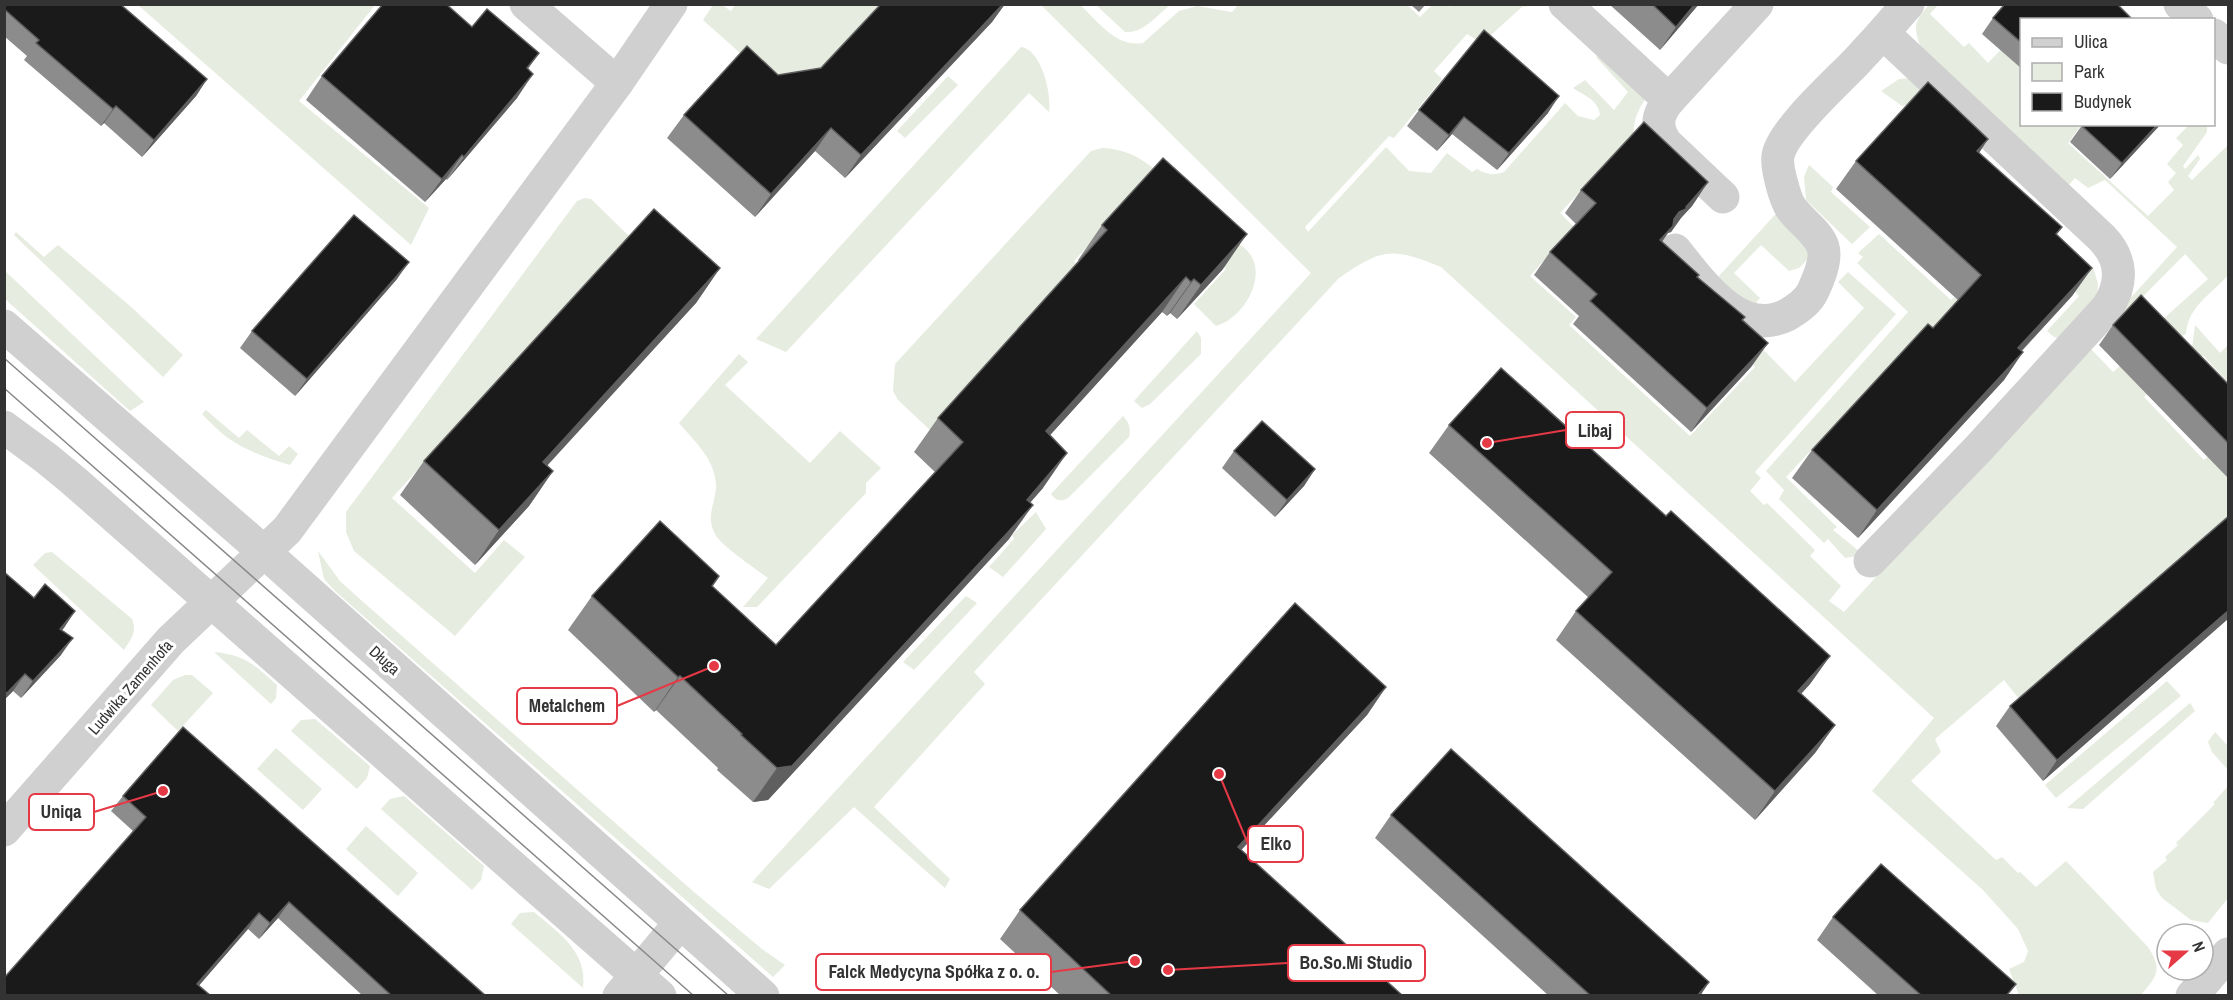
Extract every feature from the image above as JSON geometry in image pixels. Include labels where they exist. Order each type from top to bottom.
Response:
[{"type":"street","points":[[526,4],[617,83]]},
{"type":"street","name":"Ludwika Zamenhofa","points":[[4,830],[171,640],[292,523],[617,83],[671,4]]},
{"type":"street","points":[[1565,4],[1669,99]]},
{"type":"street","points":[[1722,197],[1666,143],[1657,124],[1669,99],[1757,4]]},
{"type":"street","points":[[1676,250],[1699,281],[1735,313],[1755,320],[1775,321],[1795,311],[1809,298],[1821,274],[1823,248],[1808,226],[1790,207],[1781,181],[1778,156],[1788,134],[1908,4]]},
{"type":"street","points":[[2180,4],[2195,18]]},
{"type":"street","points":[[1870,561],[1979,448],[2106,308],[2114,297],[2120,270],[2111,247],[2102,238],[1883,33]]},
{"type":"street","points":[[2215,35],[2229,48]]},
{"type":"street","name":"Długa","points":[[4,326],[263,551],[763,996]]},
{"type":"street","points":[[4,427],[46,458],[212,602],[638,989],[681,923]]},
{"type":"street","points":[[2193,996],[2229,954]]},
{"type":"green space","points":[[736,4],[883,5],[792,99],[703,20],[713,5],[722,5],[731,11]]},
{"type":"green space","points":[[1239,4],[1406,4],[1420,17],[1432,5],[1450,7],[1452,4],[1533,5],[1522,7],[1482,43],[1467,34],[1434,71],[1442,79],[1394,138],[1389,136],[1305,227],[1308,232],[1386,147],[1409,171],[1431,173],[1447,153],[1472,172],[1477,169],[1496,174],[1504,172],[1565,103],[1578,116],[1594,120],[1600,115],[1590,98],[1573,88],[1585,80],[1614,110],[1628,92],[1596,57],[1606,53],[1649,94],[1637,115],[1634,139],[1627,142],[1560,213],[1574,227],[1530,276],[1576,317],[1569,325],[1690,436],[1755,367],[1731,343],[1745,331],[1795,382],[1864,308],[1838,282],[1848,272],[1896,314],[1755,472],[1761,478],[1750,491],[1764,505],[1767,503],[1815,550],[1810,556],[1841,586],[1829,601],[1844,612],[2177,247],[2105,180],[2088,188],[2075,178],[2067,187],[1922,51],[1916,26],[1923,11],[1929,5],[1938,5],[1930,14],[1964,47],[1969,43],[1988,63],[2011,39],[2020,47],[2020,126],[2080,127],[2068,143],[2148,216],[2174,190],[2168,182],[2176,173],[2167,164],[2183,145],[2176,138],[2188,126],[2208,126],[2207,132],[2183,166],[2185,169],[2198,155],[2200,159],[2188,176],[2192,180],[2228,145],[2228,275],[2196,308],[2186,334],[2179,337],[2162,320],[2208,279],[2185,254],[2091,349],[2113,372],[2139,349],[2176,365],[2144,397],[2204,460],[2228,437],[2228,519],[2020,700],[2004,680],[1935,739],[1941,752],[1911,781],[1996,860],[2002,857],[2036,887],[2066,861],[2153,955],[2155,975],[2141,995],[2019,995],[2009,969],[2024,962],[2028,951],[2018,929],[1983,890],[1872,791],[1934,718],[1441,267],[1425,260],[1399,254],[1378,256],[1339,278],[974,672],[985,684],[874,807],[950,879],[945,888],[854,807],[769,889],[752,882],[1311,273],[1041,5],[1080,5],[1108,32],[1133,43],[1143,43],[1179,11],[1197,6],[1232,12]]},
{"type":"green space","points":[[138,5],[375,5],[299,101],[429,208],[411,245]]},
{"type":"green space","points":[[1096,5],[1170,5],[1144,27],[1125,32]]},
{"type":"green space","points":[[1021,47],[1034,55],[1044,74],[1049,95],[1049,112],[1029,93],[786,352],[756,339]]},
{"type":"green space","points":[[948,76],[958,85],[905,138],[897,131]]},
{"type":"green space","points":[[1912,78],[1964,121],[1910,104],[1902,106],[1881,91],[1899,79]]},
{"type":"green space","points":[[1102,148],[1128,153],[1139,158],[1185,199],[1140,188],[1074,261],[1078,266],[930,430],[898,400],[893,391],[895,364],[1091,151]]},
{"type":"green space","points":[[1809,165],[1833,187],[1831,192],[1870,227],[1852,244],[1806,200],[1804,177]]},
{"type":"green space","points":[[585,198],[591,199],[630,237],[392,498],[475,573],[504,540],[525,557],[455,636],[354,551],[346,532],[346,512],[577,201]]},
{"type":"green space","points":[[1782,207],[1806,239],[1809,258],[1799,268],[1789,271],[1761,245],[1734,273],[1760,298],[1751,309],[1721,281],[1719,276]]},
{"type":"green space","points":[[16,232],[44,257],[58,245],[183,355],[163,377],[14,235]]},
{"type":"green space","points":[[1879,234],[1951,300],[1955,297],[1962,305],[1912,351],[1908,347],[1786,477],[1837,527],[1833,530],[1864,555],[1845,558],[1828,539],[1824,543],[1779,499],[1784,490],[1766,471],[1908,312],[1857,263],[1863,257],[1858,253]]},
{"type":"green space","points":[[1231,241],[1245,249],[1253,259],[1256,272],[1254,285],[1240,311],[1229,320],[1216,326],[1194,304],[1226,269],[1207,249]]},
{"type":"green space","points":[[2093,267],[2098,284],[2097,295],[2062,339],[2054,337],[2047,331],[2079,296],[2075,292]]},
{"type":"green space","points":[[4,270],[144,402],[130,411],[5,299]]},
{"type":"green space","points":[[2195,325],[2220,353],[2228,345],[2228,383],[2204,356],[2195,356],[2192,348]]},
{"type":"green space","points":[[1197,331],[1201,338],[1201,354],[1150,404],[1142,408],[1134,401]]},
{"type":"green space","points":[[739,354],[748,362],[725,385],[810,463],[840,431],[881,468],[866,483],[866,493],[757,607],[743,607],[768,578],[731,550],[715,534],[711,515],[716,492],[715,476],[703,451],[679,423]]},
{"type":"green space","points":[[206,410],[239,438],[247,430],[279,456],[289,446],[298,454],[290,465],[245,448],[212,424],[202,414]]},
{"type":"green space","points":[[1123,416],[1129,425],[1129,437],[1068,498],[1061,500],[1055,498],[1051,494]]},
{"type":"green space","points":[[1036,512],[1046,529],[1003,577],[989,567],[1014,539],[1012,535]]},
{"type":"green space","points":[[318,551],[340,581],[362,601],[694,892],[762,949],[785,965],[773,977],[335,591],[324,579]]},
{"type":"green space","points":[[52,552],[132,619],[133,635],[124,650],[33,565],[45,553]]},
{"type":"green space","points":[[966,596],[977,603],[914,670],[903,662]]},
{"type":"green space","points":[[214,652],[242,658],[256,667],[277,685],[276,698],[271,704]]},
{"type":"green space","points":[[192,675],[213,693],[178,731],[151,705],[173,680]]},
{"type":"green space","points":[[2167,681],[2181,696],[2056,798],[2045,785]]},
{"type":"green space","points":[[2190,703],[2195,711],[2083,809],[2067,808]]},
{"type":"green space","points":[[315,719],[370,766],[367,778],[357,789],[291,731],[301,720]]},
{"type":"green space","points":[[2215,732],[2228,746],[2228,770],[2212,752],[2208,742]]},
{"type":"green space","points":[[276,748],[322,789],[303,810],[257,769]]},
{"type":"green space","points":[[2228,786],[2228,898],[2209,922],[2202,922],[2191,920],[2162,898],[2156,889],[2153,872],[2167,860],[2165,857],[2178,845],[2176,843],[2215,804],[2213,803]]},
{"type":"green space","points":[[404,796],[484,866],[481,880],[472,890],[381,809],[390,799]]},
{"type":"green space","points":[[366,826],[418,873],[398,896],[346,849]]},
{"type":"green space","points":[[534,912],[570,944],[581,964],[583,988],[511,924],[520,913]]},
{"type":"building","points":[[4,4],[120,4],[207,79],[154,140],[116,106],[113,109],[36,43],[39,40],[4,9]]},
{"type":"building","points":[[383,4],[446,4],[472,27],[487,9],[539,53],[527,68],[533,74],[464,157],[462,155],[442,179],[322,76]]},
{"type":"building","points":[[881,4],[1003,4],[861,155],[831,128],[771,194],[684,115],[747,46],[778,75],[821,68]]},
{"type":"building","points":[[1652,4],[1695,4],[1676,27]]},
{"type":"building","points":[[2005,4],[2117,4],[2131,18],[2020,18],[2020,41],[1993,18]]},
{"type":"building","points":[[1484,30],[1559,96],[1509,153],[1464,117],[1449,135],[1419,110]]},
{"type":"building","points":[[1928,82],[1988,139],[1977,151],[2062,227],[2056,234],[2092,268],[2018,348],[2023,352],[1877,510],[1812,450],[1928,324],[1933,328],[1981,275],[1856,161]]},
{"type":"building","points":[[1644,122],[1708,182],[1686,207],[1688,208],[1679,212],[1674,219],[1673,226],[1660,240],[1699,275],[1697,277],[1745,317],[1742,320],[1768,343],[1707,408],[1590,301],[1597,294],[1550,252],[1596,203],[1581,190]]},
{"type":"building","points":[[2082,126],[2156,126],[2122,163]]},
{"type":"building","points":[[1163,158],[1247,234],[1201,285],[1194,279],[1191,282],[1186,277],[1046,431],[1067,453],[1027,500],[1033,505],[792,766],[777,768],[592,596],[660,521],[719,576],[712,586],[776,645],[963,442],[938,418],[1107,230],[1102,225]]},
{"type":"building","points":[[654,209],[720,268],[543,462],[553,471],[499,530],[424,461]]},
{"type":"building","points":[[354,215],[409,262],[307,379],[252,331]]},
{"type":"building","points":[[2141,295],[2229,385],[2229,444],[2113,325]]},
{"type":"building","points":[[1501,368],[1666,516],[1671,511],[1830,656],[1798,691],[1835,725],[1775,791],[1576,611],[1612,572],[1449,425]]},
{"type":"building","points":[[1262,421],[1315,469],[1287,500],[1234,451]]},
{"type":"building","points":[[2229,516],[2229,610],[2057,760],[2010,706]]},
{"type":"building","points":[[4,572],[34,598],[45,584],[75,611],[60,629],[73,638],[33,681],[25,674],[7,693],[4,691]]},
{"type":"building","points":[[1295,603],[1386,687],[1238,847],[1403,996],[1112,996],[1020,910]]},
{"type":"building","points":[[183,727],[486,996],[392,996],[289,902],[270,923],[259,913],[197,984],[211,996],[4,996],[4,978],[146,817],[123,796]]},
{"type":"building","points":[[1451,749],[1709,982],[1697,996],[1591,996],[1391,815]]},
{"type":"building","points":[[1881,864],[2016,984],[2006,996],[1922,996],[1833,917]]},
{"type":"tram line","points":[[4,358],[729,996]]},
{"type":"tram line","points":[[4,388],[694,996]]},
{"type":"place","name":"Libaj","points":[[1487,443]]},
{"type":"place","name":"Metalchem","points":[[714,666]]},
{"type":"place","name":"Elko","points":[[1219,774]]},
{"type":"place","name":"Uniqa","points":[[163,791]]},
{"type":"place","name":"Falck Medycyna Spółka z o. o.","points":[[1135,961]]},
{"type":"place","name":"Bo.So.Mi Studio","points":[[1168,970]]}]
